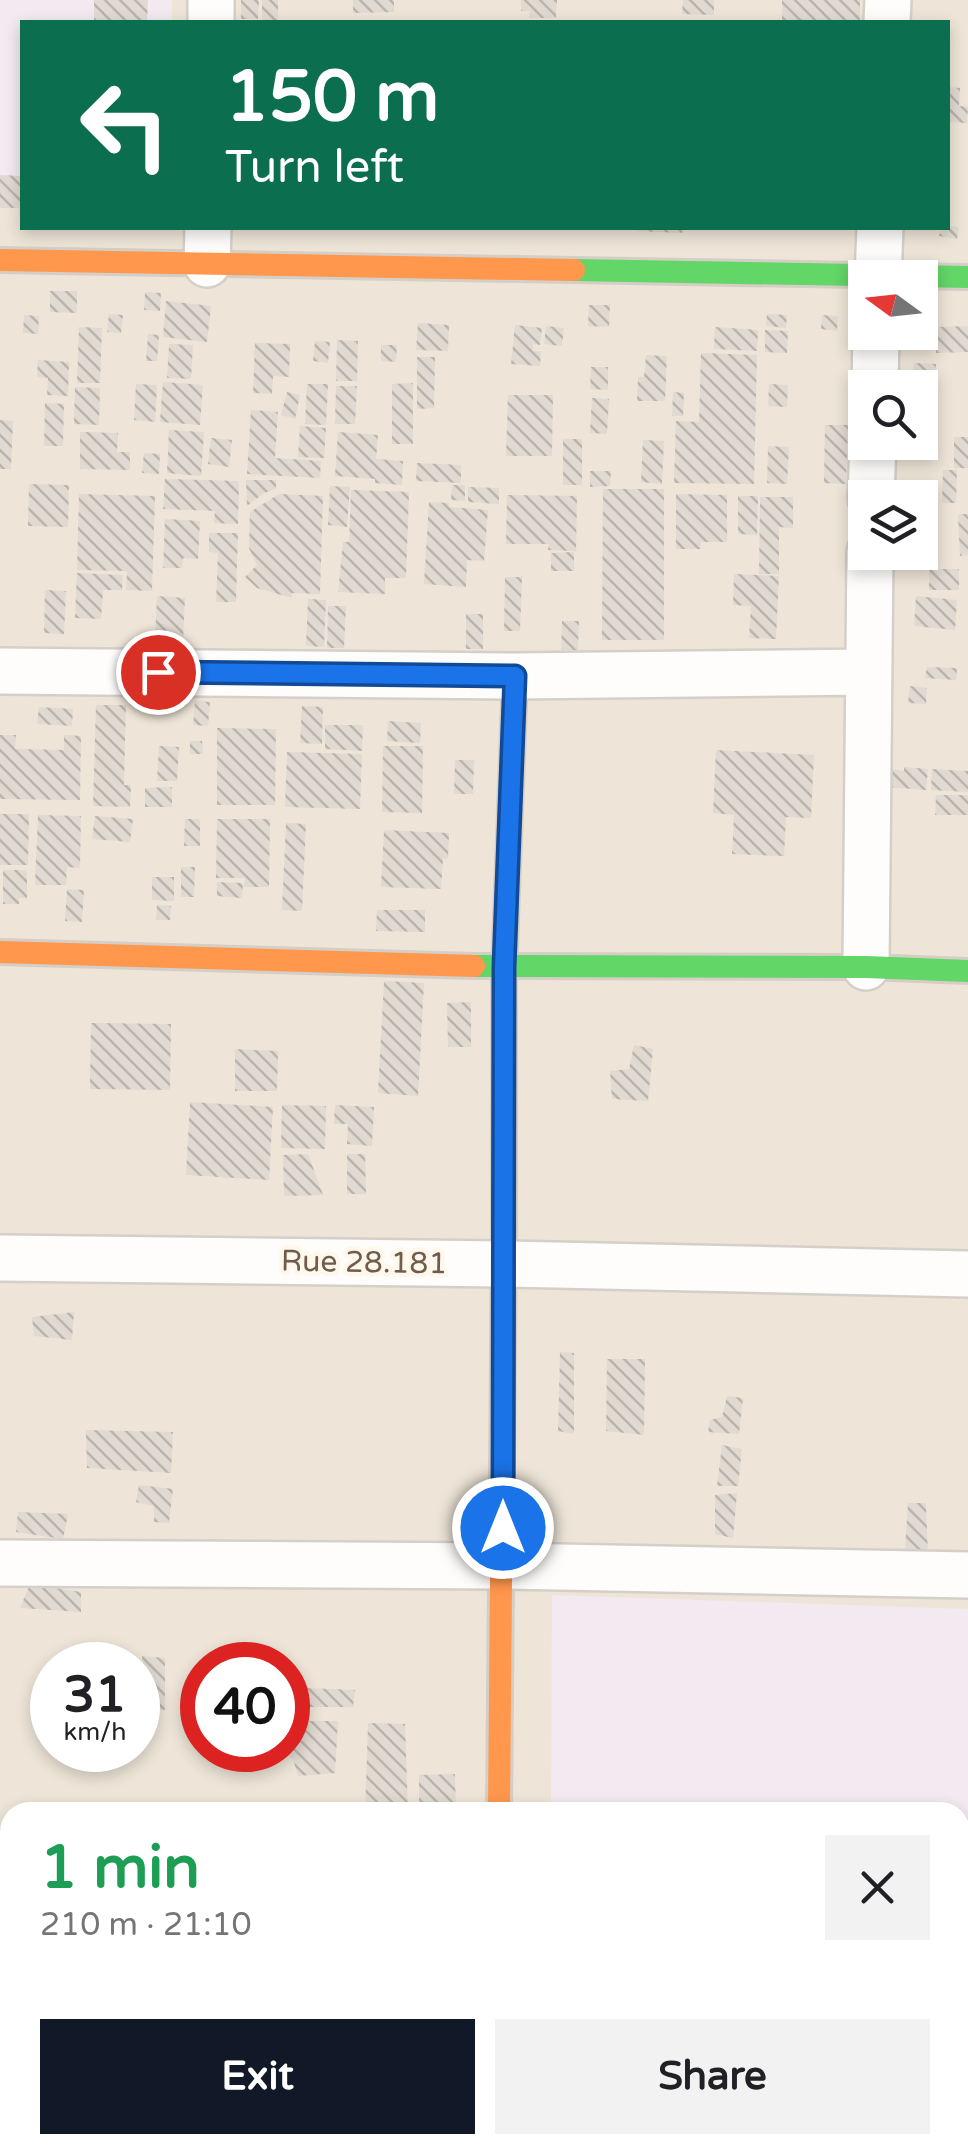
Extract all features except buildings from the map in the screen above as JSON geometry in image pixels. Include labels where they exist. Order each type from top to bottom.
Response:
[{"type":"street","points":[[879,260],[880,230]]},
{"type":"street","points":[[0,260],[208,246],[848,276]]},
{"type":"street","points":[[938,276],[968,276]]},
{"type":"street","points":[[866,967],[869,570]]},
{"type":"street","points":[[0,670],[515,676],[866,672]]},
{"type":"street","points":[[498,1802],[503,1566],[504,967],[515,676]]},
{"type":"street","points":[[0,952],[504,967],[866,967],[968,971]]},
{"type":"street","name":"Rue 28.181","points":[[0,1258],[968,1274]]},
{"type":"street","points":[[0,1564],[503,1566],[968,1575]]},
{"type":"shaded area","points":[[0,0],[968,0],[968,1802],[0,1802]]},
{"type":"shaded area","points":[[0,0],[172,0],[172,20],[20,20],[20,208],[0,207]]},
{"type":"shaded area","points":[[552,1595],[968,1609],[968,1802],[551,1802]]},
{"type":"traffic: fast","points":[[574,270],[968,277]]},
{"type":"traffic: fast","points":[[474,966],[968,971]]},
{"type":"traffic: slow","points":[[0,260],[574,270]]},
{"type":"traffic: slow","points":[[504,972],[515,676]]},
{"type":"traffic: slow","points":[[0,952],[474,966]]},
{"type":"traffic: slow","points":[[499,1802],[504,1233]]},
{"type":"traffic: jam","points":[[504,972],[504,1233]]},
{"type":"route","points":[[158,672],[515,676],[504,967],[503,1528]]}]
